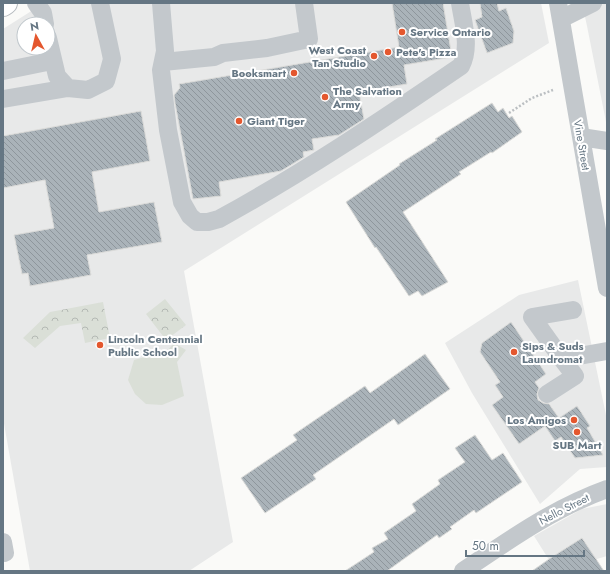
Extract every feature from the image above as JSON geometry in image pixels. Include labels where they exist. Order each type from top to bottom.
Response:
[{"type":"street","points":[[36,3],[44,16]]},
{"type":"street","points":[[3,99],[68,88],[88,90],[106,81],[112,59],[100,3]]},
{"type":"street","points":[[161,3],[165,51],[161,70],[168,130],[182,202],[190,216],[197,222],[208,222],[219,219],[311,166],[461,66],[465,58],[466,44],[460,3]]},
{"type":"street","points":[[163,62],[214,57],[224,53],[266,48],[309,39],[304,3]]},
{"type":"street","points":[[560,11],[593,3]]},
{"type":"street","name":"Vine Street","points":[[560,11],[581,137],[603,245],[607,288]]},
{"type":"street","points":[[51,56],[57,76],[68,88]]},
{"type":"street","points":[[3,71],[52,62]]},
{"type":"street","points":[[581,137],[607,141]]},
{"type":"street","points":[[546,394],[575,376],[532,317],[573,310]]},
{"type":"street","points":[[562,359],[607,351]]},
{"type":"street","name":"Nello Street","points":[[463,571],[540,520],[580,499],[607,489]]},
{"type":"street","points":[[3,542],[5,553],[3,553]]},
{"type":"path","points":[[509,113],[532,98],[553,90]]},
{"type":"shaded area","name":"Lincoln Centennial Public School","points":[[44,3],[541,3],[549,43],[184,271],[233,542],[189,571],[30,571],[3,418],[3,29],[16,21],[16,56],[56,56],[56,16],[24,16]]},
{"type":"shaded area","points":[[582,3],[607,3],[607,127],[587,26]]},
{"type":"shaded area","points":[[578,280],[607,420],[607,467],[580,469],[540,504],[472,393],[445,343],[519,295]]},
{"type":"shaded area","points":[[607,504],[607,556],[556,571],[534,536],[582,509]]},
{"type":"green space","points":[[165,299],[186,325],[166,340],[146,314]]},
{"type":"green space","points":[[103,302],[110,338],[85,343],[81,323],[60,326],[35,348],[23,338],[50,312]]},
{"type":"green space","points":[[174,343],[186,350],[177,362],[184,396],[162,405],[146,404],[135,394],[128,380],[134,360],[167,351]]},
{"type":"building","points":[[392,3],[443,3],[452,57],[404,65],[407,84],[359,92],[364,119],[339,135],[312,139],[314,150],[303,152],[304,157],[281,171],[219,182],[221,196],[193,199],[174,95],[180,88],[179,84],[399,47]]},
{"type":"building","points":[[480,3],[497,3],[499,11],[506,8],[514,31],[513,43],[487,53],[475,20],[482,17]]},
{"type":"building","points":[[492,103],[498,112],[503,108],[509,118],[512,116],[522,132],[492,153],[491,152],[459,172],[461,174],[403,212],[448,282],[422,296],[418,291],[409,296],[376,247],[375,248],[346,202],[400,165],[399,164],[437,140],[435,139]]},
{"type":"building","points":[[141,111],[150,161],[92,172],[99,212],[154,202],[162,242],[87,255],[91,275],[30,286],[28,273],[22,274],[14,235],[54,228],[45,180],[3,188],[3,136]]},
{"type":"building","points":[[511,322],[546,374],[535,382],[539,388],[537,394],[538,400],[549,404],[559,418],[577,406],[590,426],[587,428],[603,455],[575,458],[561,437],[555,441],[545,426],[519,444],[492,405],[503,397],[495,385],[500,382],[480,352],[482,343]]},
{"type":"building","points":[[425,354],[450,389],[398,425],[394,419],[313,475],[316,479],[265,513],[241,478],[297,440],[293,435],[365,386],[370,393]]},
{"type":"building","points":[[475,435],[492,460],[503,453],[522,482],[476,513],[474,510],[450,527],[452,529],[439,538],[437,535],[387,571],[345,571],[374,552],[372,548],[388,539],[384,533],[416,511],[412,504],[440,484],[438,480],[465,462],[455,448]]},
{"type":"building","points":[[582,538],[604,571],[532,571],[552,557]]},
{"type":"place","name":"Service Ontario","points":[[402,32]]},
{"type":"place","name":"Pete's Pizza","points":[[388,52]]},
{"type":"place","name":"West Coast Tan Studio","points":[[374,56]]},
{"type":"place","name":"Booksmart","points":[[294,73]]},
{"type":"place","name":"The Salvation Army","points":[[325,97]]},
{"type":"place","name":"Giant Tiger","points":[[239,121]]},
{"type":"place","name":"Lincoln Centennial Public School","points":[[100,345]]},
{"type":"place","name":"Sips & Suds Laundromat","points":[[514,352]]},
{"type":"place","name":"Los Amigos","points":[[574,420]]},
{"type":"place","name":"SUB Mart","points":[[577,432]]}]
